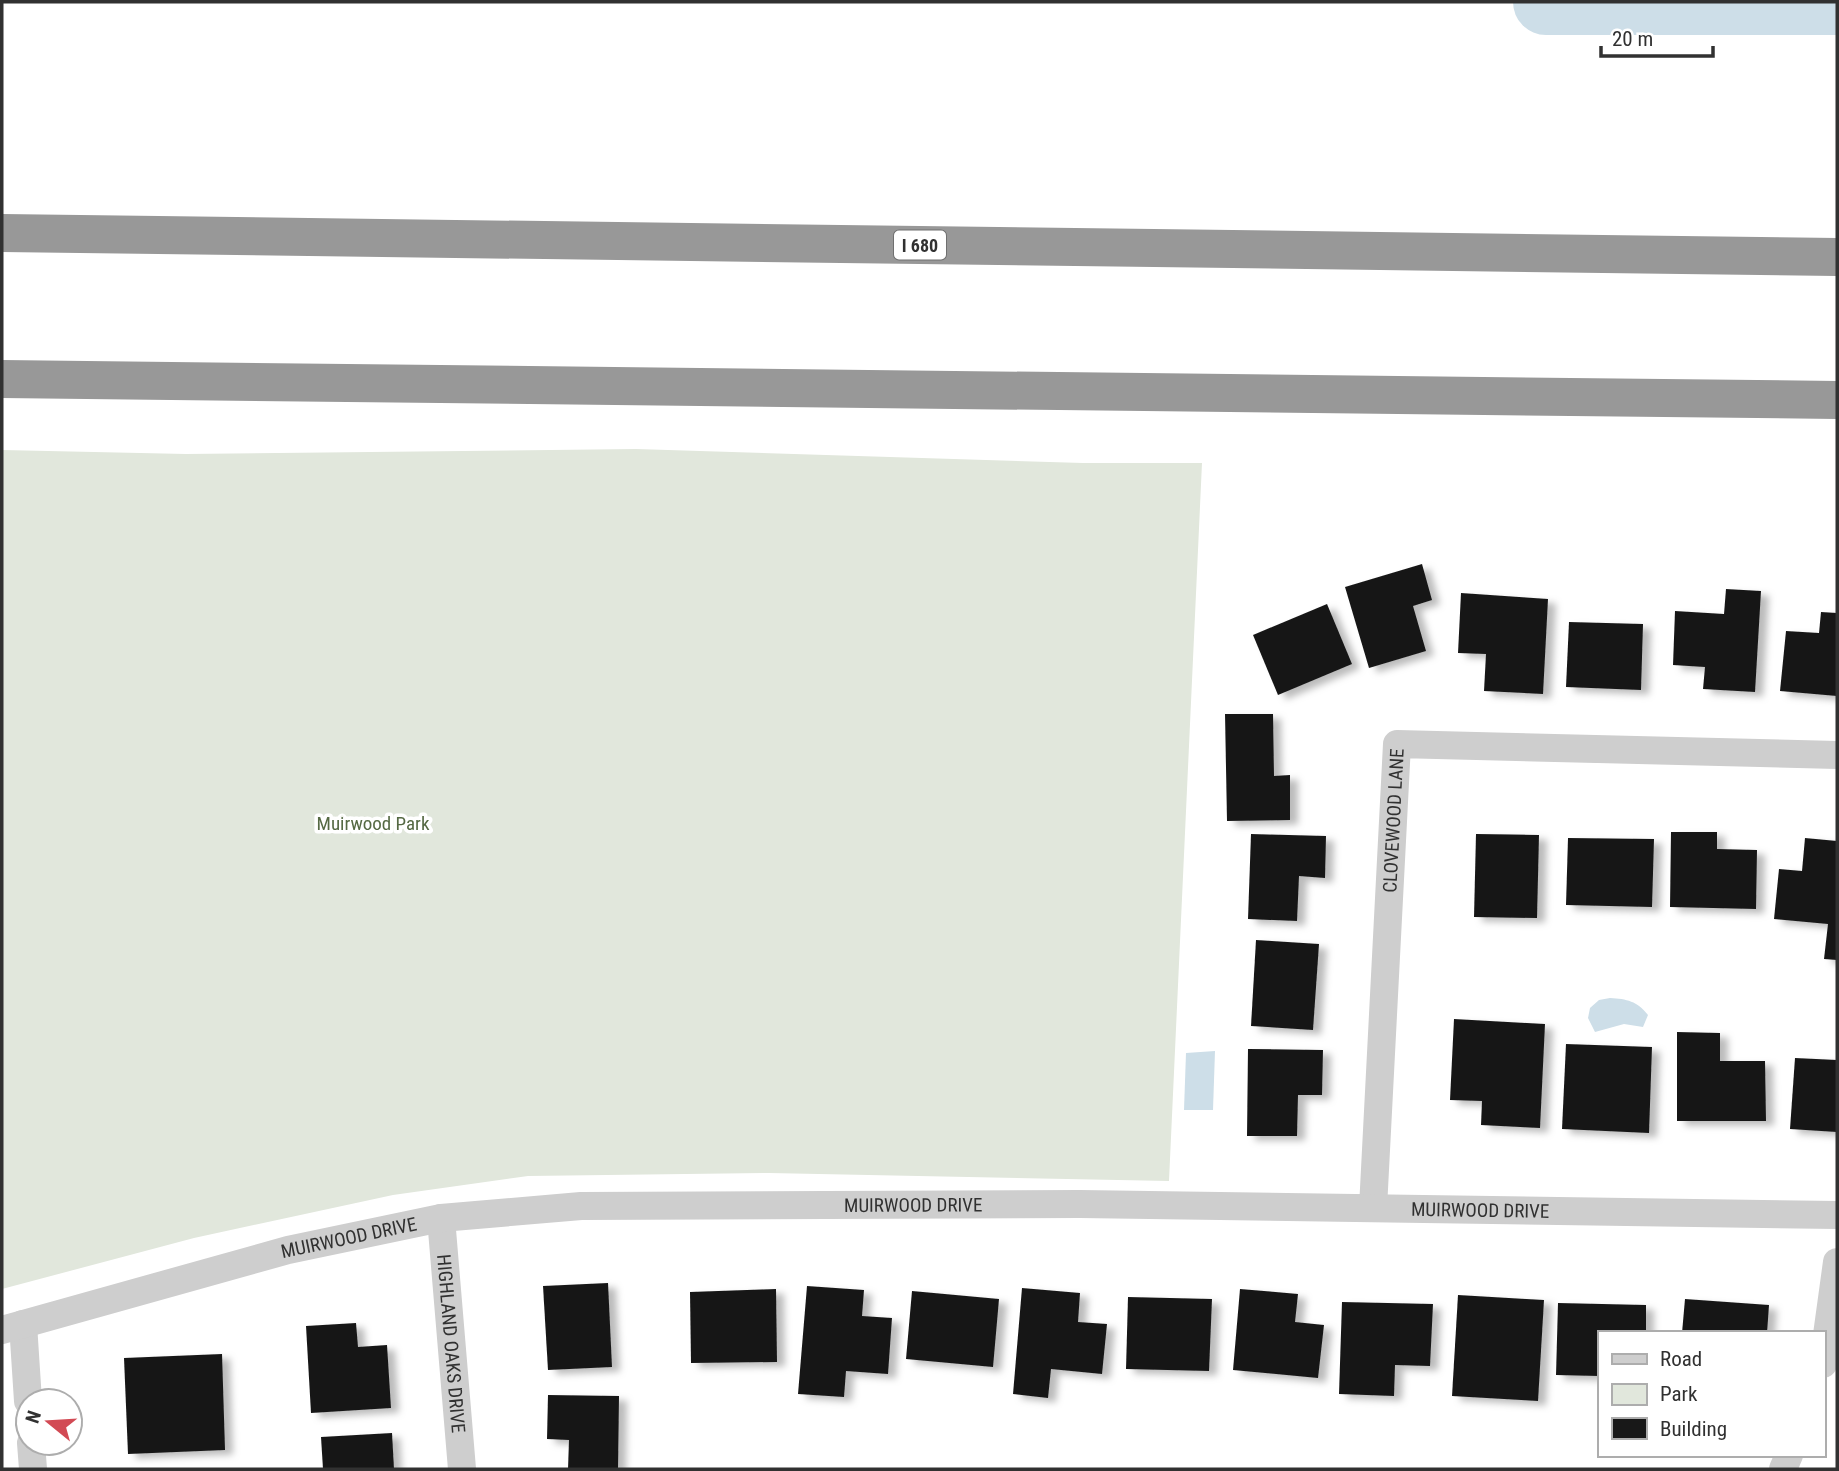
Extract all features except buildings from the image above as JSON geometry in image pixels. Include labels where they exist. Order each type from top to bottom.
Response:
[{"type":"highway","name":"I 680","points":[[2,233],[1837,257]]},
{"type":"highway","points":[[2,379],[1837,400]]},
{"type":"street","name":"CLOVEWOOD LANE","points":[[1373,1208],[1397,744],[1837,755]]},
{"type":"street","name":"MUIRWOOD DRIVE","points":[[12,1327],[288,1250],[441,1218],[594,1206],[1080,1204],[1837,1215]]},
{"type":"street","name":"HIGHLAND OAKS DRIVE","points":[[441,1218],[462,1469]]},
{"type":"street","points":[[1825,1349],[1837,1262]]},
{"type":"street","points":[[12,1327],[25,1387]]},
{"type":"green space","name":"Muirwood Park","points":[[636,449],[1083,463],[1202,463],[1169,1181],[769,1173],[528,1176],[393,1195],[194,1238],[2,1289],[2,450],[186,454]]},
{"type":"shaded area","points":[[1599,1000],[1627,1000],[1640,1007],[1648,1015],[1643,1027],[1624,1024],[1595,1032],[1588,1018],[1590,1008]]},
{"type":"shaded area","points":[[1215,1051],[1213,1110],[1184,1110],[1186,1053]]},
{"type":"waterway","points":[[1546,2],[1837,2]]}]
